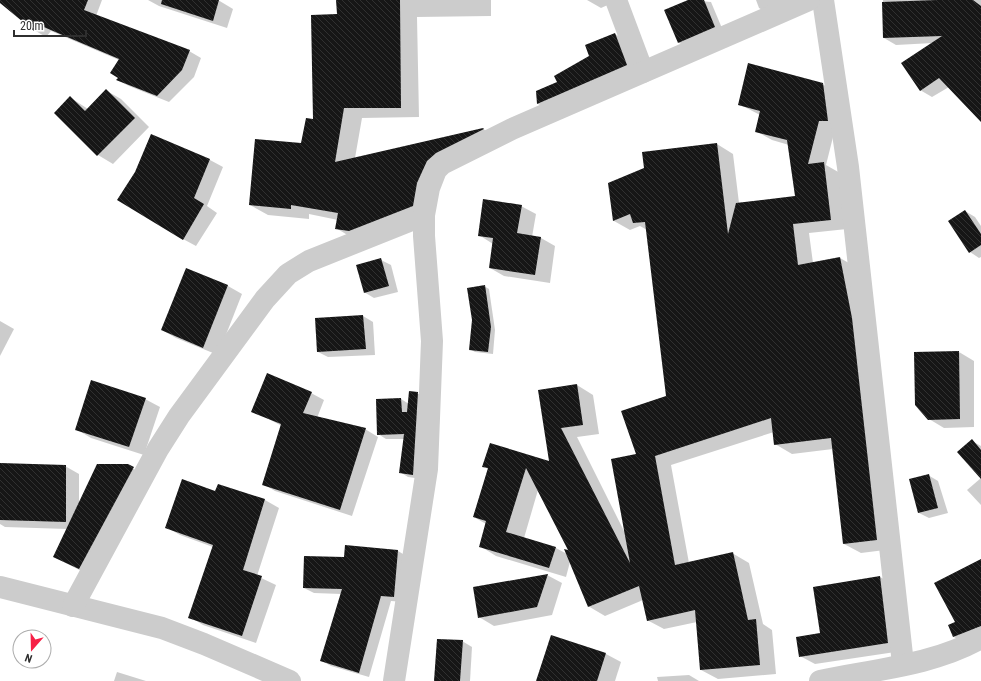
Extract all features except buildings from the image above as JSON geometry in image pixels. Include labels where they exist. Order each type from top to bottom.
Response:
[{"type":"street","points":[[616,0],[644,72]]},
{"type":"street","points":[[394,681],[427,469],[432,342],[424,236],[424,215],[429,188],[436,170],[442,164],[512,129],[809,0]]},
{"type":"street","points":[[823,0],[848,167],[903,664]]},
{"type":"street","points":[[73,606],[158,449],[179,416],[265,299],[288,274],[309,261],[424,215]]},
{"type":"street","points":[[0,587],[162,628],[204,644],[290,681]]},
{"type":"street","points":[[820,681],[862,677],[903,664],[933,658],[966,647],[981,638]]}]
